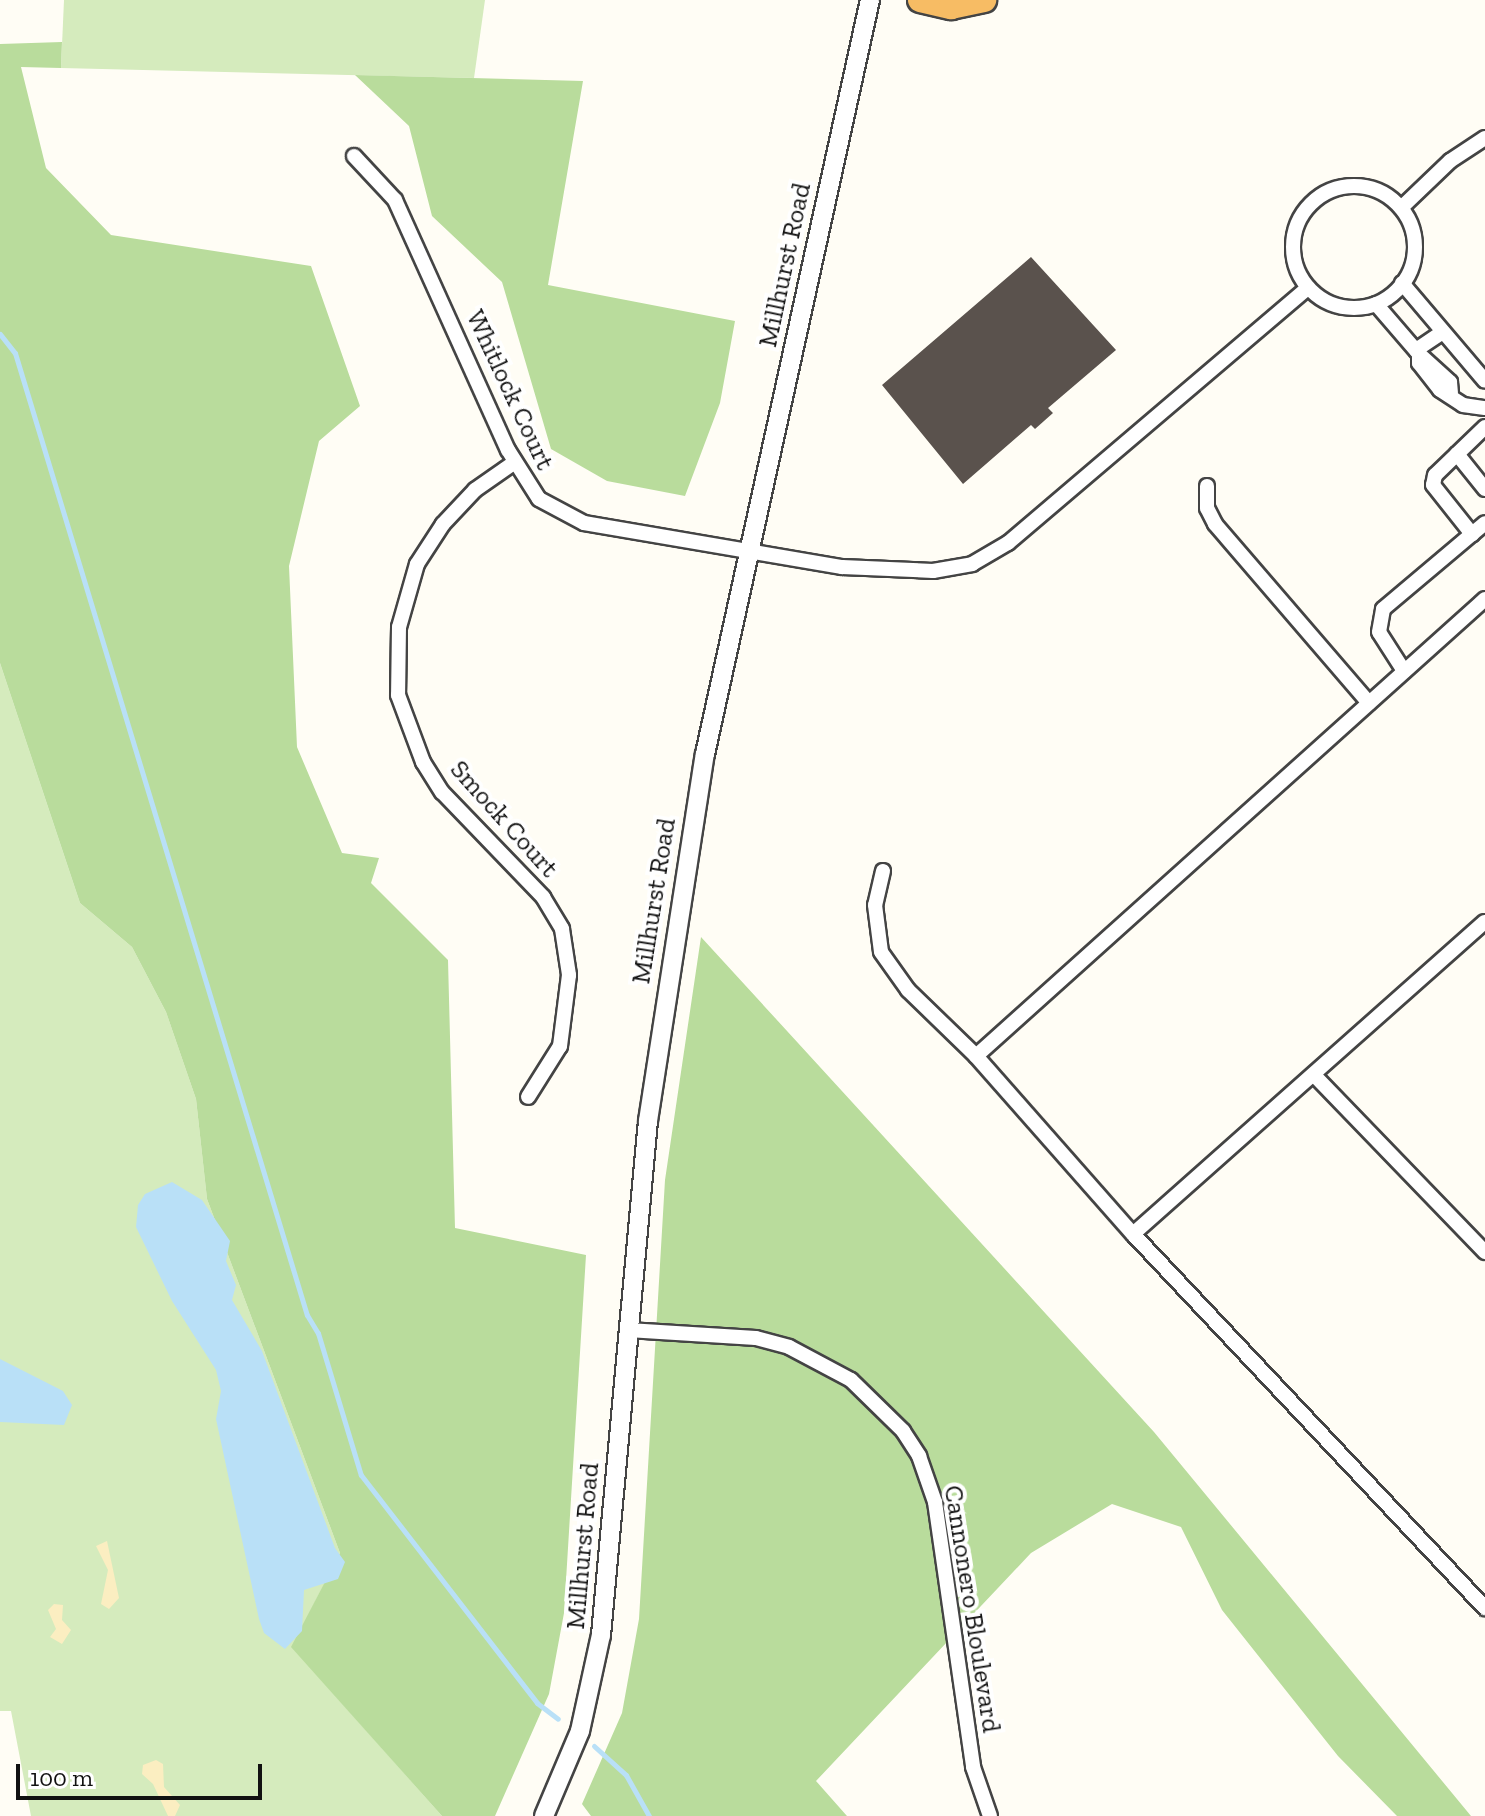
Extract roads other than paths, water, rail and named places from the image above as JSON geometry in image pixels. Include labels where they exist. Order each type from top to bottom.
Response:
[{"type":"highway","points":[[920,0],[951,7],[984,0]]},
{"type":"street","name":"Millhurst Road","points":[[544,1816],[580,1731],[597,1663],[628,1330],[666,984],[705,754],[870,0]]},
{"type":"street","points":[[1401,208],[1450,161],[1485,138]]},
{"type":"street","name":"Whitlock Court","points":[[354,156],[395,200],[515,462],[539,499],[573,518],[748,552],[891,571],[933,571],[972,564],[1008,543],[1308,288]]},
{"type":"street","points":[[1354,185],[1375,189],[1401,208],[1415,236],[1415,257],[1402,283],[1376,304],[1337,306],[1308,288],[1292,248],[1294,229],[1317,197],[1354,185]]},
{"type":"street","points":[[1402,283],[1485,381]]},
{"type":"street","points":[[1376,304],[1418,352],[1419,363],[1440,390],[1451,393],[1463,405],[1485,408]]},
{"type":"street","points":[[1418,352],[1443,332]]},
{"type":"street","points":[[1472,534],[1433,485],[1435,475],[1485,427]]},
{"type":"street","points":[[1457,454],[1485,489]]},
{"type":"street","name":"Smock Court","points":[[515,462],[464,501],[417,564],[399,627],[398,695],[423,762],[442,792],[543,897],[562,929],[569,975],[560,1046],[528,1097]]},
{"type":"street","points":[[1207,486],[1207,508],[1215,524],[1369,703]]},
{"type":"street","points":[[1404,671],[1379,632],[1383,609],[1485,523]]},
{"type":"street","points":[[976,1056],[1485,599]]},
{"type":"street","points":[[883,871],[875,905],[881,952],[908,990],[976,1056],[1133,1234],[1485,1608]]},
{"type":"street","points":[[1133,1234],[1315,1076],[1485,922]]},
{"type":"street","points":[[1315,1076],[1483,1247]]},
{"type":"street","name":"Cannonero Bloulevard","points":[[628,1330],[756,1338],[789,1347],[851,1380],[903,1431],[919,1456],[935,1502],[973,1767],[990,1816]]},
{"type":"water","points":[[172,1182],[202,1200],[230,1241],[226,1261],[236,1285],[232,1300],[262,1351],[335,1548],[345,1562],[338,1579],[304,1590],[302,1631],[285,1649],[264,1633],[259,1619],[216,1419],[221,1391],[216,1370],[172,1301],[136,1227],[138,1205],[145,1194]]},
{"type":"water","points":[[0,1359],[63,1391],[72,1405],[64,1425],[0,1422]]},
{"type":"waterway","points":[[0,334],[15,353],[307,1315],[318,1333],[361,1475],[537,1703],[558,1719]]},
{"type":"waterway","points":[[594,1746],[626,1775],[649,1816]]}]
